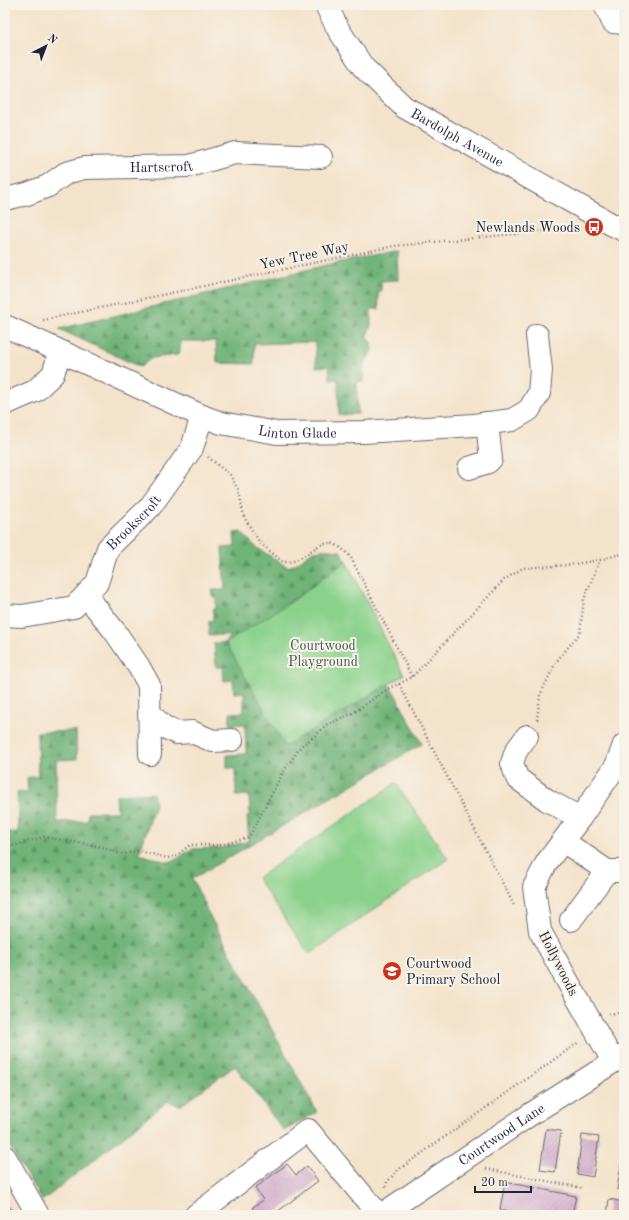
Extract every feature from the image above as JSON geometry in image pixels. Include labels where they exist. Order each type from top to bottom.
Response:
[{"type":"street","name":"Bardolph Avenue","points":[[326,5],[338,29],[363,67],[404,107],[624,230]]},
{"type":"street","points":[[605,5],[613,22],[624,23]]},
{"type":"street","name":"Hartscroft","points":[[5,198],[34,192],[48,186],[66,173],[84,168],[189,166],[234,153],[321,157]]},
{"type":"street","name":"Linton Glade","points":[[5,326],[202,416],[221,423],[277,433],[364,432],[512,420],[529,410],[539,393],[540,370],[537,335]]},
{"type":"street","points":[[5,404],[35,391],[52,374],[60,352]]},
{"type":"street","name":"Brookscroft","points":[[5,615],[22,616],[74,607],[86,595],[97,583],[108,548],[150,507],[192,448],[202,416]]},
{"type":"street","points":[[469,468],[488,462],[491,459],[487,423]]},
{"type":"street","points":[[86,595],[120,639],[149,685],[150,754]]},
{"type":"street","points":[[149,713],[164,727],[177,733],[192,732],[213,741],[232,740]]},
{"type":"street","points":[[527,736],[516,751],[512,763],[517,778],[547,800],[580,818]]},
{"type":"street","name":"Hollywoods","points":[[618,1058],[590,1022],[540,931],[534,887],[547,862],[616,766],[624,745]]},
{"type":"street","points":[[563,841],[616,871],[571,920]]},
{"type":"street","name":"Courtwood Lane","points":[[380,1215],[618,1058]]},
{"type":"street","points":[[196,1215],[308,1130],[380,1215]]},
{"type":"street","points":[[5,1156],[38,1215]]},
{"type":"path","name":"Yew Tree Way","points":[[39,321],[394,246],[580,227]]},
{"type":"path","points":[[192,448],[213,460],[230,475],[239,490],[244,517],[260,543],[283,562],[295,561],[321,544],[334,543],[350,556],[412,677]]},
{"type":"path","points":[[5,848],[44,837],[104,848],[117,853],[124,854],[139,851],[168,858],[176,856],[190,845],[220,845],[247,838],[251,834],[282,772],[302,746],[315,736],[326,724],[353,713],[390,688],[412,677],[504,580],[523,568],[568,565],[600,560],[624,553]]},
{"type":"path","points":[[527,736],[536,721],[540,695],[556,662],[580,633],[584,599],[600,560]]},
{"type":"path","points":[[399,684],[519,914]]},
{"type":"path","points":[[385,1189],[387,1182],[398,1170],[584,1038],[579,1028],[590,1022]]},
{"type":"path","points":[[457,1163],[582,1188]]},
{"type":"green space","points":[[397,251],[398,280],[381,281],[381,291],[378,292],[379,309],[371,309],[371,326],[368,332],[368,338],[372,342],[373,350],[363,365],[364,381],[357,382],[358,414],[339,415],[338,379],[330,380],[329,366],[316,367],[315,342],[254,344],[254,364],[217,363],[216,341],[180,341],[180,352],[177,355],[152,358],[140,367],[59,329],[331,264]]},
{"type":"green space","points":[[241,532],[256,547],[287,567],[295,564],[315,551],[340,551],[346,561],[284,606],[388,684],[394,692],[422,744],[192,879],[205,904],[205,907],[317,1112],[284,1131],[235,1066],[180,1106],[168,1101],[42,1201],[5,1139],[5,832],[18,832],[17,792],[28,792],[27,778],[38,776],[37,732],[76,731],[77,759],[56,760],[57,822],[88,821],[88,812],[117,812],[116,795],[153,793],[155,805],[139,854],[169,862],[177,859],[191,849],[221,848],[249,841],[247,816],[250,815],[249,795],[236,796],[235,768],[227,768],[227,755],[246,754],[245,724],[230,725],[230,713],[244,712],[244,692],[234,693],[233,680],[224,681],[223,667],[216,667],[214,643],[224,643],[231,635],[209,635],[209,621],[213,620],[213,609],[216,608],[216,597],[213,597],[212,590],[225,590],[222,548],[235,547],[234,533]]},
{"type":"green space","name":"Courtwood Playground","points":[[346,561],[404,675],[285,746],[226,643],[297,598]]},
{"type":"green space","points":[[396,783],[448,859],[309,954],[257,878]]},
{"type":"building","points":[[546,1129],[561,1131],[555,1172],[540,1170]]},
{"type":"building","points":[[582,1135],[599,1137],[593,1177],[577,1174]]},
{"type":"building","points":[[624,1154],[624,1190],[617,1189]]},
{"type":"building","points":[[287,1164],[296,1175],[307,1166],[318,1181],[273,1215],[258,1215],[252,1208],[263,1200],[255,1188]]},
{"type":"building","points":[[505,1182],[576,1196],[572,1215],[530,1215],[500,1209]]},
{"type":"building","points":[[609,1199],[624,1202],[624,1215],[607,1215]]},
{"type":"building","points":[[5,1203],[13,1212],[9,1215],[5,1215]]},
{"type":"place","name":"Newlands Woods","points":[[594,227]]},
{"type":"place","name":"Courtwood Primary School","points":[[392,971]]}]
